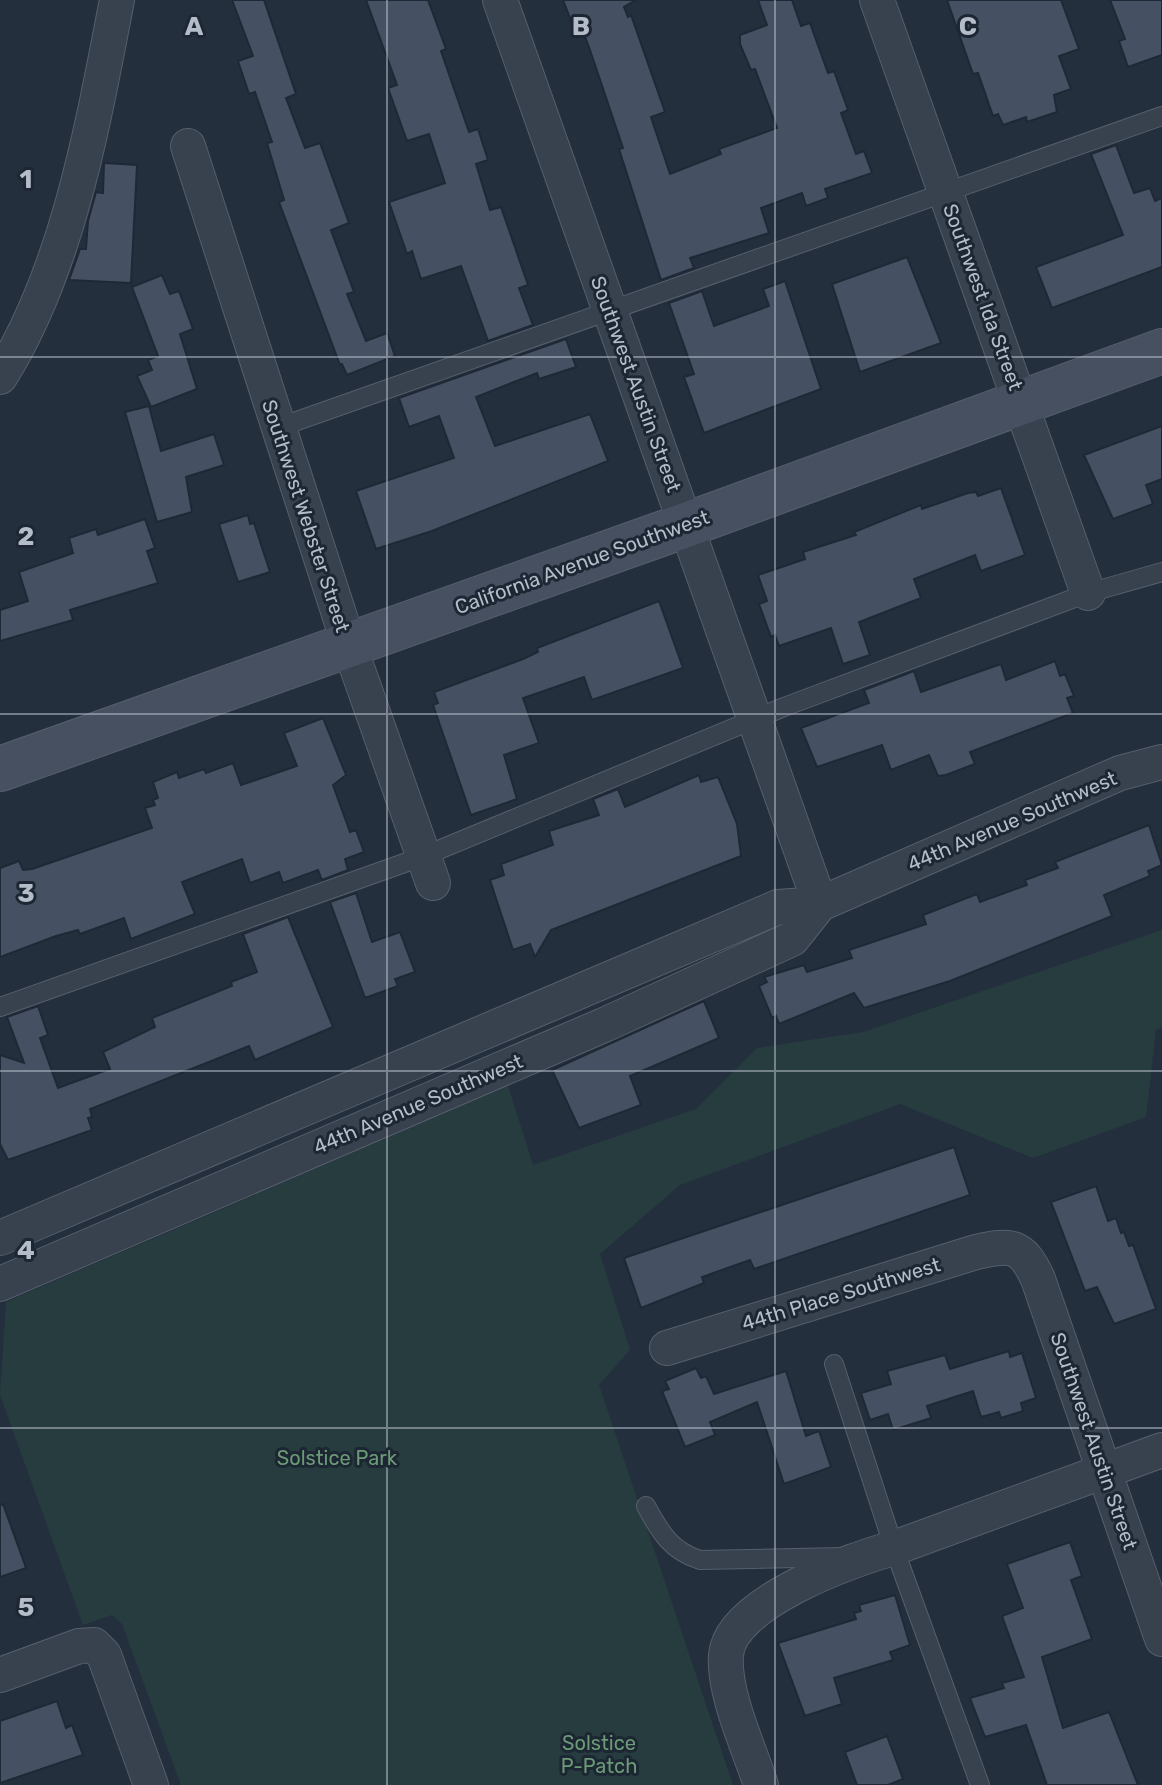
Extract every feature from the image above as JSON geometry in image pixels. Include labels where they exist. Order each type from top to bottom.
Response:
[{"type":"main road","name":"California Avenue Southwest","points":[[0,769],[686,525],[1162,351]]},
{"type":"street","points":[[0,377],[32,317],[68,217],[117,0]]},
{"type":"street","name":"Southwest Austin Street","points":[[500,0],[820,904]]},
{"type":"street","name":"Southwest Ida Street","points":[[877,0],[1088,593]]},
{"type":"street","name":"Southwest Webster Street","points":[[188,146],[349,645],[429,870]]},
{"type":"street","name":"44th Avenue Southwest","points":[[0,1238],[778,907],[820,904],[1120,773],[1162,762]]},
{"type":"street","name":"44th Avenue Southwest","points":[[0,1284],[604,1025],[792,939],[820,904]]},
{"type":"street","name":"44th Place Southwest","points":[[667,1348],[976,1252],[1003,1246],[1016,1248]]},
{"type":"street","name":"Southwest Austin Street","points":[[1016,1248],[1029,1260],[1038,1279],[1162,1639]]},
{"type":"street","points":[[761,1785],[727,1680],[728,1643],[735,1628],[785,1592],[861,1557],[894,1548],[1162,1450]]},
{"type":"street","points":[[0,1675],[79,1646],[94,1645],[104,1655],[151,1785]]},
{"type":"lane","points":[[277,428],[1162,116]]},
{"type":"lane","points":[[0,1007],[429,870],[784,707],[1088,593],[1162,572]]},
{"type":"lane","points":[[834,1364],[894,1548],[980,1785]]},
{"type":"lane","points":[[646,1506],[659,1530],[678,1553],[700,1560],[861,1557]]},
{"type":"green space","name":"Solstice Park","points":[[1162,930],[1162,1027],[1156,1030],[1146,1117],[1033,1158],[900,1104],[680,1185],[600,1254],[630,1350],[599,1385],[733,1785],[181,1785],[122,1624],[112,1615],[83,1625],[0,1395],[6,1302],[508,1086],[533,1165],[696,1109],[757,1048],[863,1032]]},
{"type":"building","points":[[232,0],[264,0],[296,94],[286,98],[305,148],[320,143],[349,223],[331,230],[354,292],[347,294],[366,341],[387,333],[395,356],[347,375],[340,365],[279,202],[284,200],[267,143],[272,142],[255,92],[249,94],[238,61],[253,56]]},
{"type":"building","points":[[366,0],[428,0],[446,49],[441,51],[469,132],[478,129],[488,160],[476,164],[490,210],[501,207],[528,285],[519,288],[533,325],[488,341],[461,266],[421,279],[412,251],[407,254],[389,202],[445,183],[429,134],[407,141],[388,88],[397,85]]},
{"type":"building","points":[[563,0],[636,0],[624,7],[628,17],[631,15],[665,112],[651,117],[670,174],[721,154],[719,149],[777,128],[755,69],[751,70],[740,44],[740,35],[767,25],[758,0],[792,0],[801,26],[810,23],[828,73],[834,71],[848,110],[841,113],[856,154],[864,151],[872,173],[825,189],[828,198],[806,206],[802,193],[761,208],[769,233],[690,258],[694,268],[661,280],[619,149],[623,148],[590,50],[580,23],[573,26]]},
{"type":"building","points":[[947,0],[1061,0],[1079,49],[1059,56],[1071,89],[1054,95],[1057,112],[1027,122],[1026,117],[1003,125],[998,114],[993,116],[978,73],[973,74]]},
{"type":"building","points":[[1110,0],[1162,0],[1162,55],[1128,67],[1119,41],[1125,39]]},
{"type":"building","points":[[1116,145],[1134,193],[1150,188],[1155,201],[1162,198],[1162,267],[1052,308],[1036,267],[1123,235],[1091,154]]},
{"type":"building","points":[[104,163],[137,165],[131,283],[69,280],[80,249],[86,249],[88,221],[96,192],[103,193]]},
{"type":"building","points":[[907,257],[941,343],[860,372],[832,284]]},
{"type":"building","points":[[162,275],[170,294],[179,291],[193,329],[180,334],[197,389],[151,407],[137,376],[152,370],[148,360],[158,356],[132,287]]},
{"type":"building","points":[[785,281],[821,389],[704,433],[684,377],[694,374],[669,303],[702,291],[714,326],[769,306],[763,289]]},
{"type":"building","points":[[566,339],[576,367],[539,379],[537,373],[476,397],[495,446],[590,414],[608,461],[432,531],[376,549],[356,491],[454,458],[439,416],[409,427],[399,398]]},
{"type":"building","points":[[149,406],[161,451],[214,434],[224,465],[186,477],[192,512],[157,522],[125,412]]},
{"type":"building","points":[[1162,426],[1162,479],[1146,485],[1153,504],[1113,519],[1084,455]]},
{"type":"building","points":[[1001,488],[1025,555],[981,571],[975,555],[914,579],[921,598],[859,622],[870,655],[843,664],[831,628],[779,646],[775,635],[771,637],[759,604],[767,601],[758,575],[805,559],[803,552],[856,535],[854,532],[921,505],[922,509],[968,493],[976,492],[978,496]]},
{"type":"building","points":[[248,515],[250,524],[254,523],[270,572],[238,582],[219,524]]},
{"type":"building","points":[[145,519],[155,548],[147,551],[158,583],[70,610],[73,620],[0,641],[0,610],[28,601],[19,572],[73,553],[69,538],[96,529],[98,535]]},
{"type":"building","points":[[659,601],[683,668],[592,700],[584,677],[523,698],[539,743],[504,755],[517,799],[471,815],[433,705],[438,703],[434,692],[523,659],[538,652],[537,648]]},
{"type":"building","points":[[1055,661],[1060,676],[1065,674],[1074,696],[1067,698],[1073,713],[970,752],[975,764],[946,775],[938,776],[929,755],[891,770],[882,745],[817,767],[801,728],[869,703],[864,690],[914,671],[921,692],[1001,664],[1006,680]]},
{"type":"building","points":[[323,718],[346,775],[333,785],[350,832],[356,830],[364,852],[345,859],[348,870],[322,880],[318,870],[283,883],[279,872],[250,883],[242,859],[182,882],[195,914],[131,939],[124,918],[80,934],[78,930],[56,936],[0,957],[0,868],[19,861],[23,870],[32,869],[152,828],[145,808],[155,805],[153,800],[158,798],[153,782],[177,772],[179,778],[204,769],[206,773],[233,763],[241,785],[297,766],[284,733]]},
{"type":"building","points":[[699,775],[701,782],[718,777],[737,824],[741,856],[551,930],[535,957],[530,944],[513,950],[490,880],[504,875],[501,864],[553,845],[549,831],[599,815],[593,799],[618,789],[625,807]]},
{"type":"building","points":[[1149,825],[1162,865],[1148,871],[1150,876],[1104,895],[1112,916],[950,981],[864,1008],[854,993],[779,1024],[776,1016],[772,1018],[759,986],[767,982],[764,977],[804,965],[807,972],[852,958],[849,950],[926,924],[923,915],[977,894],[980,902],[1027,885],[1025,880],[1058,868],[1055,862]]},
{"type":"building","points":[[356,893],[372,942],[400,932],[415,972],[395,979],[398,986],[365,998],[330,902]]},
{"type":"building","points":[[288,917],[333,1027],[255,1060],[249,1046],[90,1109],[92,1117],[88,1118],[92,1130],[8,1160],[0,1144],[0,1055],[24,1063],[7,1017],[38,1006],[48,1035],[40,1038],[58,1088],[110,1069],[103,1052],[155,1027],[152,1018],[232,986],[231,982],[257,972],[243,934]]},
{"type":"building","points":[[704,1001],[719,1038],[630,1076],[641,1105],[579,1128],[552,1070]]},
{"type":"building","points":[[954,1147],[970,1195],[754,1269],[750,1260],[702,1277],[704,1283],[641,1308],[624,1258]]},
{"type":"building","points":[[1096,1186],[1108,1221],[1116,1218],[1129,1246],[1133,1245],[1156,1309],[1114,1324],[1097,1287],[1085,1291],[1051,1202]]},
{"type":"building","points":[[1009,1351],[1010,1357],[1022,1353],[1036,1398],[1021,1403],[1023,1411],[1001,1418],[999,1412],[981,1417],[973,1391],[927,1406],[931,1418],[893,1430],[888,1414],[870,1420],[861,1393],[891,1384],[887,1371],[945,1355],[950,1369]]},
{"type":"building","points":[[696,1368],[701,1378],[706,1376],[714,1394],[786,1371],[806,1436],[819,1431],[831,1467],[784,1484],[757,1402],[710,1422],[715,1435],[685,1447],[662,1391],[669,1389],[665,1381]]},
{"type":"building","points":[[3,1504],[26,1568],[0,1577],[0,1505]]},
{"type":"building","points":[[1070,1542],[1082,1576],[1071,1580],[1092,1639],[1042,1657],[1063,1728],[1109,1712],[1138,1785],[1047,1785],[1026,1725],[985,1737],[970,1698],[1004,1688],[1002,1683],[1024,1677],[1002,1616],[1023,1608],[1007,1564]]},
{"type":"building","points":[[895,1595],[910,1645],[890,1652],[893,1660],[834,1678],[842,1704],[805,1716],[778,1643],[856,1619],[854,1613],[861,1611],[859,1605]]},
{"type":"building","points":[[57,1701],[66,1728],[72,1725],[83,1755],[0,1783],[0,1721]]},
{"type":"building","points":[[887,1736],[903,1779],[888,1785],[857,1785],[845,1752]]},
{"type":"park label","name":"Solstice P-Patch","points":[[599,1754]]}]
